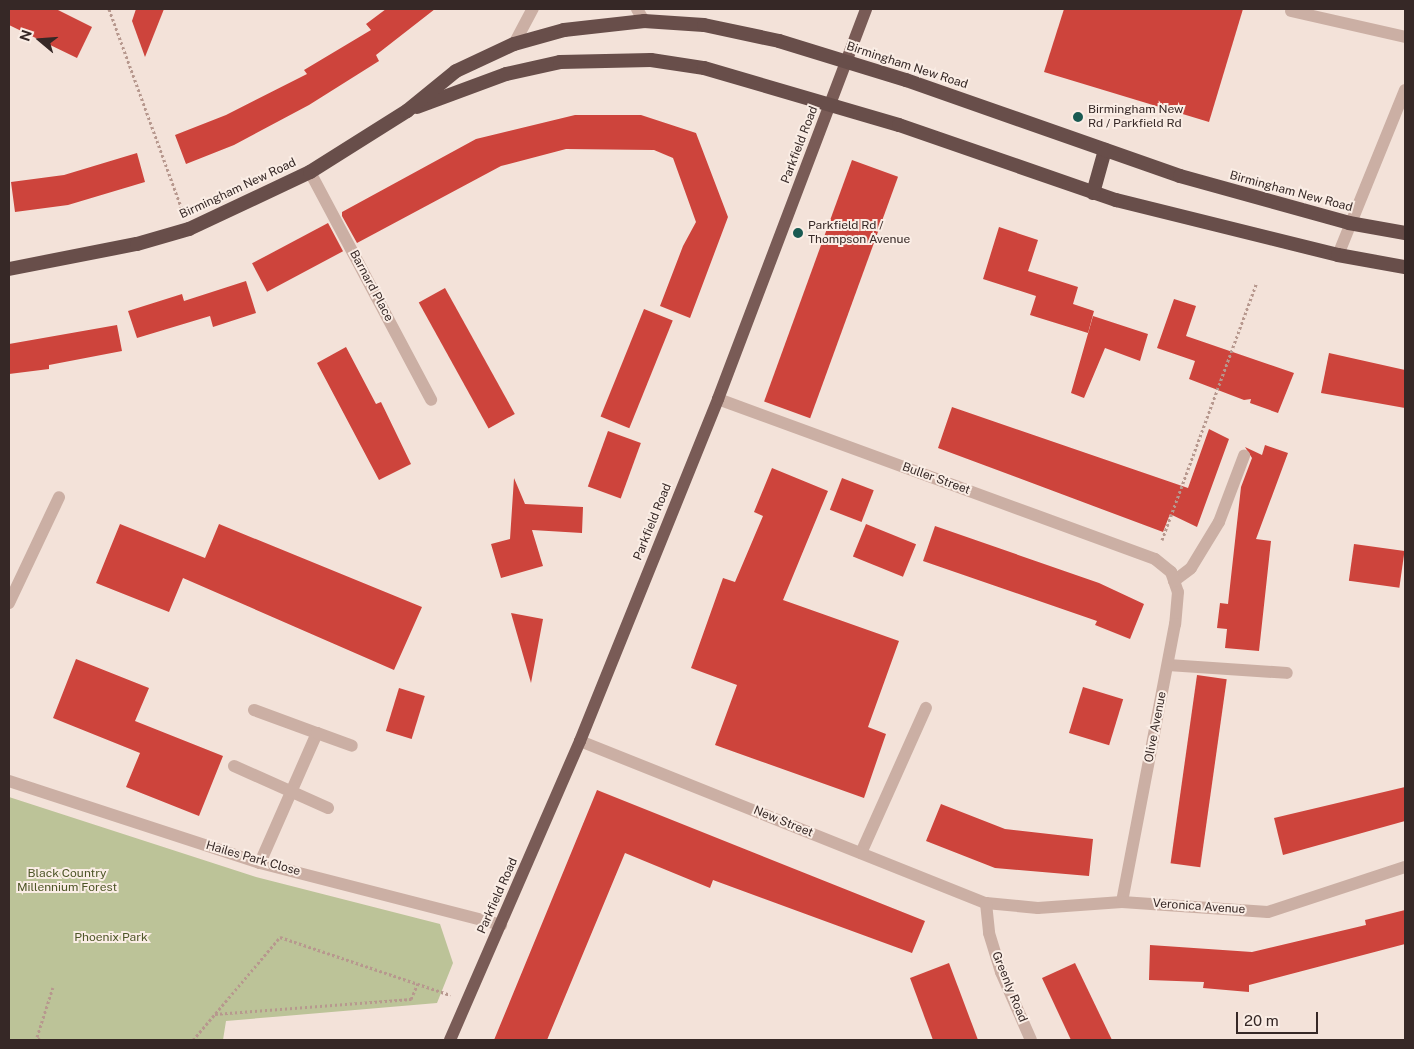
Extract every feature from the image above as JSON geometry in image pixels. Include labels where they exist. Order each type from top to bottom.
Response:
[{"type":"highway","name":"Birmingham New Road","points":[[9,269],[138,244],[189,230],[310,172],[407,111],[456,71],[514,44],[564,30],[640,15],[704,25],[847,61],[1180,176],[1350,223],[1405,233]]},
{"type":"highway","name":"Birmingham New Road","points":[[407,111],[506,74],[560,62],[599,59],[651,60],[704,68],[899,125],[1093,193],[1338,255],[1405,267]]},
{"type":"highway","points":[[1093,193],[1104,150]]},
{"type":"main road","name":"Parkfield Road","points":[[450,1040],[580,741],[718,399],[866,9]]},
{"type":"street","points":[[514,44],[533,9]]},
{"type":"street","points":[[1291,11],[1405,37]]},
{"type":"street","points":[[1338,255],[1405,90]]},
{"type":"street","name":"Barnard Place","points":[[310,172],[431,400]]},
{"type":"street","name":"Buller Street","points":[[718,399],[1155,559]]},
{"type":"street","points":[[1155,559],[1171,572],[1174,581],[1191,568],[1219,522],[1244,456]]},
{"type":"street","points":[[9,603],[59,497]]},
{"type":"street","name":"Olive Avenue","points":[[1122,902],[1168,665],[1178,592],[1174,581]]},
{"type":"street","points":[[1168,665],[1287,672]]},
{"type":"street","points":[[861,853],[926,708]]},
{"type":"street","points":[[254,710],[352,746]]},
{"type":"street","points":[[260,863],[317,733]]},
{"type":"street","name":"New Street","points":[[580,741],[986,903]]},
{"type":"street","points":[[234,766],[328,808]]},
{"type":"street","name":"Hailes Park Close","points":[[9,781],[260,863],[501,925]]},
{"type":"street","name":"Veronica Avenue","points":[[986,903],[1038,908],[1122,902],[1268,912],[1405,867]]},
{"type":"street","name":"Greenly Road","points":[[986,903],[989,933],[1001,972],[1031,1040]]},
{"type":"path","points":[[108,9],[189,230]]},
{"type":"path","points":[[1155,559],[1256,284]]},
{"type":"path","points":[[194,1040],[280,937],[467,1001]]},
{"type":"path","points":[[215,1014],[411,999],[418,983]]},
{"type":"path","points":[[40,1040],[37,1037],[53,988]]},
{"type":"green space","name":"Phoenix Park","points":[[9,797],[256,877],[440,924],[453,963],[437,1003],[226,1021],[223,1040],[9,1040]]},
{"type":"building","points":[[9,9],[56,9],[92,27],[77,58],[9,25]]},
{"type":"building","points":[[136,9],[164,9],[145,57],[132,21]]},
{"type":"building","points":[[386,9],[435,9],[376,55],[379,61],[309,105],[234,145],[186,164],[175,135],[226,115],[307,74],[304,70],[371,30],[366,24]]},
{"type":"building","points":[[1064,9],[1243,9],[1209,122],[1044,72]]},
{"type":"building","points":[[575,115],[641,115],[696,133],[728,217],[690,318],[660,306],[683,246],[696,222],[673,158],[654,150],[566,149],[501,166],[357,243],[342,216],[342,212],[476,139]]},
{"type":"building","points":[[137,153],[145,182],[68,205],[15,212],[11,182],[64,175]]},
{"type":"building","points":[[852,160],[898,177],[810,418],[764,402]]},
{"type":"building","points":[[328,223],[343,251],[267,292],[252,263]]},
{"type":"building","points":[[999,227],[1038,240],[1028,271],[1078,287],[1073,304],[1094,311],[1088,333],[1030,315],[1036,296],[983,279]]},
{"type":"building","points":[[246,281],[256,313],[213,327],[210,316],[137,338],[128,311],[182,294],[184,301]]},
{"type":"building","points":[[445,288],[515,414],[489,428],[419,303]]},
{"type":"building","points":[[1174,299],[1196,306],[1186,336],[1294,373],[1278,413],[1250,403],[1251,399],[1244,400],[1189,379],[1195,361],[1157,348]]},
{"type":"building","points":[[644,309],[673,321],[629,428],[601,417]]},
{"type":"building","points":[[1093,316],[1148,334],[1140,361],[1105,348],[1084,398],[1071,393]]},
{"type":"building","points":[[117,325],[122,351],[49,365],[49,369],[9,374],[9,344]]},
{"type":"building","points":[[346,347],[376,404],[381,402],[411,464],[379,480],[317,363]]},
{"type":"building","points":[[1329,353],[1405,370],[1405,408],[1321,393]]},
{"type":"building","points":[[952,407],[1188,488],[1209,429],[1229,439],[1197,527],[1170,514],[1163,532],[938,448]]},
{"type":"building","points":[[608,431],[641,443],[621,498],[588,486]]},
{"type":"building","points":[[1265,445],[1288,453],[1256,539],[1271,541],[1259,651],[1225,648],[1227,629],[1217,628],[1220,603],[1228,604],[1241,487],[1252,458],[1245,447],[1262,455]]},
{"type":"building","points":[[772,468],[828,491],[783,600],[899,641],[868,727],[886,734],[864,798],[715,745],[737,685],[691,668],[723,578],[735,582],[763,516],[754,512]]},
{"type":"building","points":[[514,478],[525,504],[583,507],[582,533],[532,530],[543,566],[501,578],[491,544],[510,539]]},
{"type":"building","points":[[842,478],[874,490],[862,522],[830,510]]},
{"type":"building","points":[[120,524],[205,558],[219,524],[422,607],[394,670],[183,578],[169,612],[96,583]]},
{"type":"building","points":[[866,524],[916,544],[903,577],[853,556]]},
{"type":"building","points":[[935,526],[1099,583],[1144,604],[1130,639],[1095,625],[1097,621],[923,561]]},
{"type":"building","points":[[1354,544],[1405,551],[1399,588],[1349,581]]},
{"type":"building","points":[[511,613],[543,619],[531,683]]},
{"type":"building","points":[[76,659],[149,688],[135,721],[223,756],[199,816],[126,787],[140,753],[53,718]]},
{"type":"building","points":[[1197,675],[1227,679],[1200,867],[1171,863]]},
{"type":"building","points":[[1083,687],[1123,699],[1109,745],[1069,733]]},
{"type":"building","points":[[399,688],[425,696],[412,739],[386,731]]},
{"type":"building","points":[[1405,787],[1405,821],[1283,855],[1274,818]]},
{"type":"building","points":[[597,790],[925,921],[912,953],[713,880],[710,888],[625,853],[547,1040],[494,1040]]},
{"type":"building","points":[[941,804],[1005,829],[1093,839],[1089,876],[995,868],[926,841]]},
{"type":"building","points":[[1405,910],[1405,944],[1249,985],[1249,992],[1203,988],[1204,982],[1149,980],[1150,945],[1252,952],[1366,925],[1365,920]]},
{"type":"building","points":[[949,963],[978,1040],[933,1040],[910,978]]},
{"type":"building","points":[[1075,963],[1112,1040],[1071,1040],[1042,978]]},
{"type":"place","name":"Birmingham New Rd / Parkfield Rd","points":[[1078,117]]},
{"type":"place","name":"Parkfield Rd / Thompson Avenue","points":[[798,233]]},
{"type":"park label","name":"Black Country Millennium Forest","points":[[67,881]]}]
